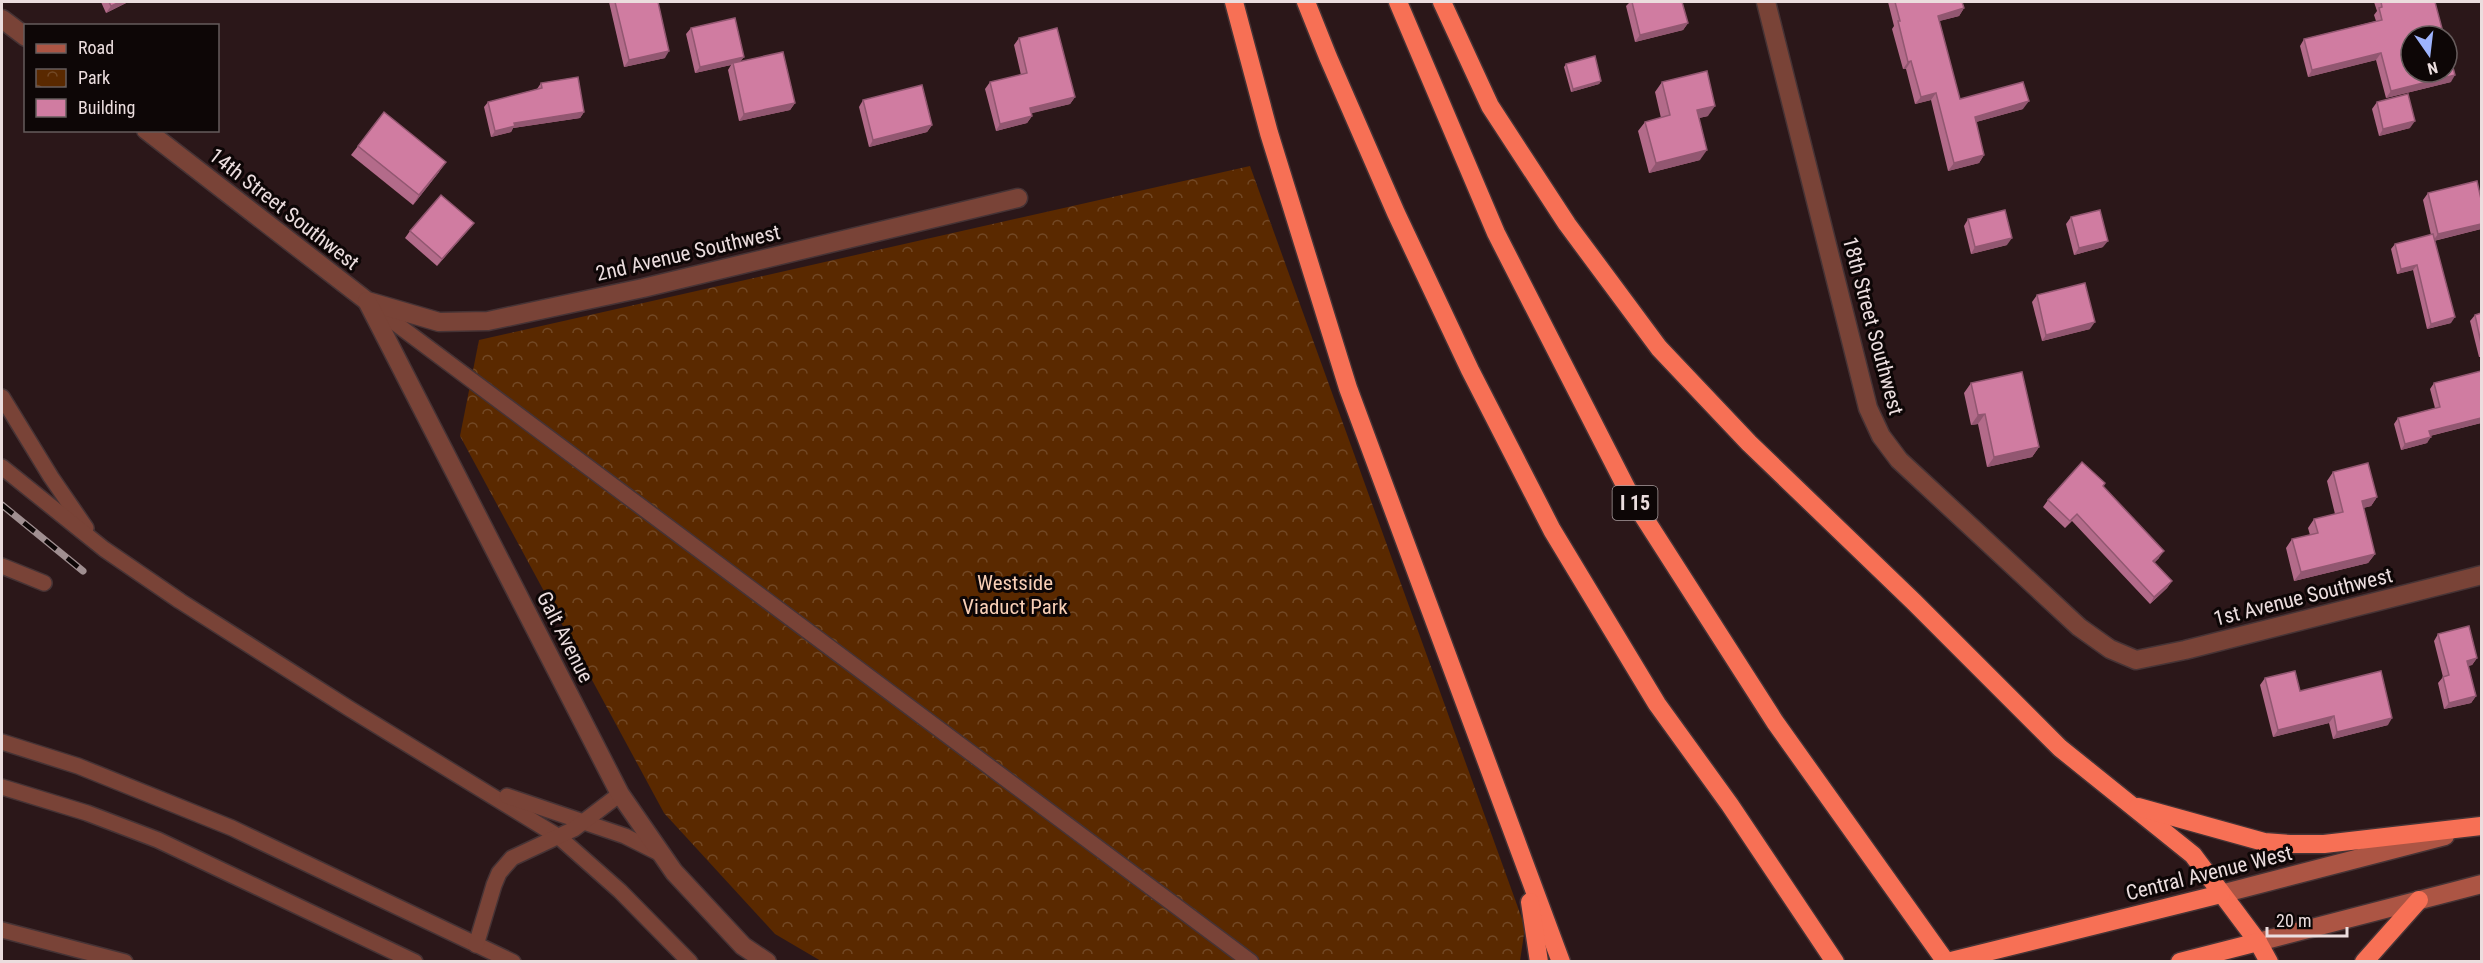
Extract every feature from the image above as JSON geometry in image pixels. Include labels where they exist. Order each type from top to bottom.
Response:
[{"type":"highway","points":[[1234,2],[1269,133],[1348,388],[1561,962]]},
{"type":"highway","points":[[1306,2],[1396,213],[1470,370],[1552,530],[1658,704],[1730,805],[1835,962]]},
{"type":"highway","name":"I 15","points":[[1398,2],[1496,233],[1631,497],[1775,722],[1947,962]]},
{"type":"highway","points":[[1442,2],[1490,106],[1567,224],[1659,348],[1749,443],[1914,602],[2060,748],[2193,855],[2258,942],[2269,962]]},
{"type":"highway","points":[[2130,805],[2264,842],[2290,844],[2324,844],[2481,826]]},
{"type":"highway","points":[[1525,867],[1539,962]]},
{"type":"highway","name":"Central Avenue West","points":[[1947,962],[2221,894]]},
{"type":"highway","points":[[2364,962],[2419,900]]},
{"type":"highway","points":[[2180,962],[2258,942]]},
{"type":"street","name":"18th Street Southwest","points":[[1767,2],[1868,408],[1881,436],[1899,460],[2079,627],[2110,649],[2136,660]]},
{"type":"street","points":[[2,19],[24,36]]},
{"type":"street","name":"14th Street Southwest","points":[[149,132],[366,301]]},
{"type":"street","name":"2nd Avenue Southwest","points":[[366,301],[439,322],[488,321],[643,288],[1018,198]]},
{"type":"street","name":"Galt Avenue","points":[[366,301],[620,794],[674,872],[743,946],[767,962]]},
{"type":"street","name":"1st Avenue Southwest","points":[[2136,660],[2186,650],[2481,575]]},
{"type":"street","name":"Central Avenue West","points":[[2221,894],[2481,826]]},
{"type":"street","points":[[2258,942],[2481,884]]},
{"type":"lane","points":[[366,301],[1251,962]]},
{"type":"lane","points":[[2,397],[80,521],[104,549]]},
{"type":"lane","points":[[2,467],[104,549],[350,709],[559,837],[620,891],[690,962]]},
{"type":"lane","points":[[2,566],[44,583]]},
{"type":"lane","points":[[2,742],[78,766],[211,819],[513,962]]},
{"type":"lane","points":[[2,787],[87,813],[158,840],[415,962]]},
{"type":"lane","points":[[481,788],[645,844],[663,856]]},
{"type":"lane","points":[[476,945],[499,873],[512,858],[559,837],[584,822],[620,794]]},
{"type":"lane","points":[[2,930],[125,962]]},
{"type":"green space","name":"Westside Viaduct Park","points":[[1250,166],[1525,927],[1520,961],[821,961],[775,934],[664,813],[460,436],[479,340]]},
{"type":"building","points":[[615,2],[658,2],[669,51],[629,60]]},
{"type":"building","points":[[1632,2],[1682,2],[1688,23],[1640,35]]},
{"type":"building","points":[[1895,2],[1962,2],[1964,8],[1938,16],[1960,99],[2023,82],[2029,101],[1975,117],[1984,155],[1954,163],[1936,93],[1921,97],[1911,61],[1908,62]]},
{"type":"building","points":[[2381,2],[2435,2],[2441,24],[2399,24],[2399,84],[2419,84],[2391,91],[2381,53],[2312,70],[2304,39],[2382,20],[2379,8],[2382,7]]},
{"type":"building","points":[[735,18],[744,57],[700,67],[691,28]]},
{"type":"building","points":[[1057,28],[1075,97],[1030,108],[1032,116],[1000,124],[990,82],[1027,73],[1019,38]]},
{"type":"building","points":[[783,52],[795,103],[744,114],[733,63]]},
{"type":"building","points":[[1595,56],[1601,81],[1573,89],[1566,64]]},
{"type":"building","points":[[1707,71],[1715,106],[1697,110],[1707,150],[1656,163],[1645,122],[1670,115],[1662,82]]},
{"type":"building","points":[[578,77],[584,112],[514,123],[515,126],[495,131],[488,102],[542,88],[541,83]]},
{"type":"building","points":[[922,85],[932,125],[873,140],[863,100]]},
{"type":"building","points":[[2408,94],[2415,121],[2383,129],[2377,102]]},
{"type":"building","points":[[384,112],[446,162],[419,195],[358,146]]},
{"type":"building","points":[[2477,181],[2481,199],[2481,224],[2438,234],[2428,193]]},
{"type":"building","points":[[441,195],[474,223],[442,259],[410,231]]},
{"type":"building","points":[[2005,210],[2012,238],[1975,247],[1968,219]]},
{"type":"building","points":[[2100,210],[2108,241],[2079,248],[2071,217]]},
{"type":"building","points":[[2433,234],[2455,317],[2431,324],[2417,265],[2401,269],[2395,244]]},
{"type":"building","points":[[2085,283],[2095,322],[2046,335],[2037,295]]},
{"type":"building","points":[[2481,313],[2481,343],[2475,315]]},
{"type":"building","points":[[2481,371],[2481,418],[2429,431],[2431,437],[2405,444],[2398,418],[2440,407],[2434,383]]},
{"type":"building","points":[[2022,372],[2039,447],[1994,457],[1985,414],[1978,415],[1971,383]]},
{"type":"building","points":[[2082,462],[2105,483],[2103,486],[2164,551],[2153,561],[2172,581],[2154,597],[2077,514],[2070,521],[2048,500]]},
{"type":"building","points":[[2368,463],[2377,497],[2362,501],[2375,554],[2301,572],[2292,539],[2318,533],[2314,519],[2343,512],[2333,472]]},
{"type":"building","points":[[2469,626],[2477,658],[2467,661],[2476,696],[2449,703],[2443,677],[2449,675],[2438,634]]},
{"type":"building","points":[[2295,671],[2300,691],[2381,671],[2392,718],[2337,732],[2334,716],[2278,730],[2265,678]]},
{"type":"railway","points":[[2,505],[83,571]]}]
